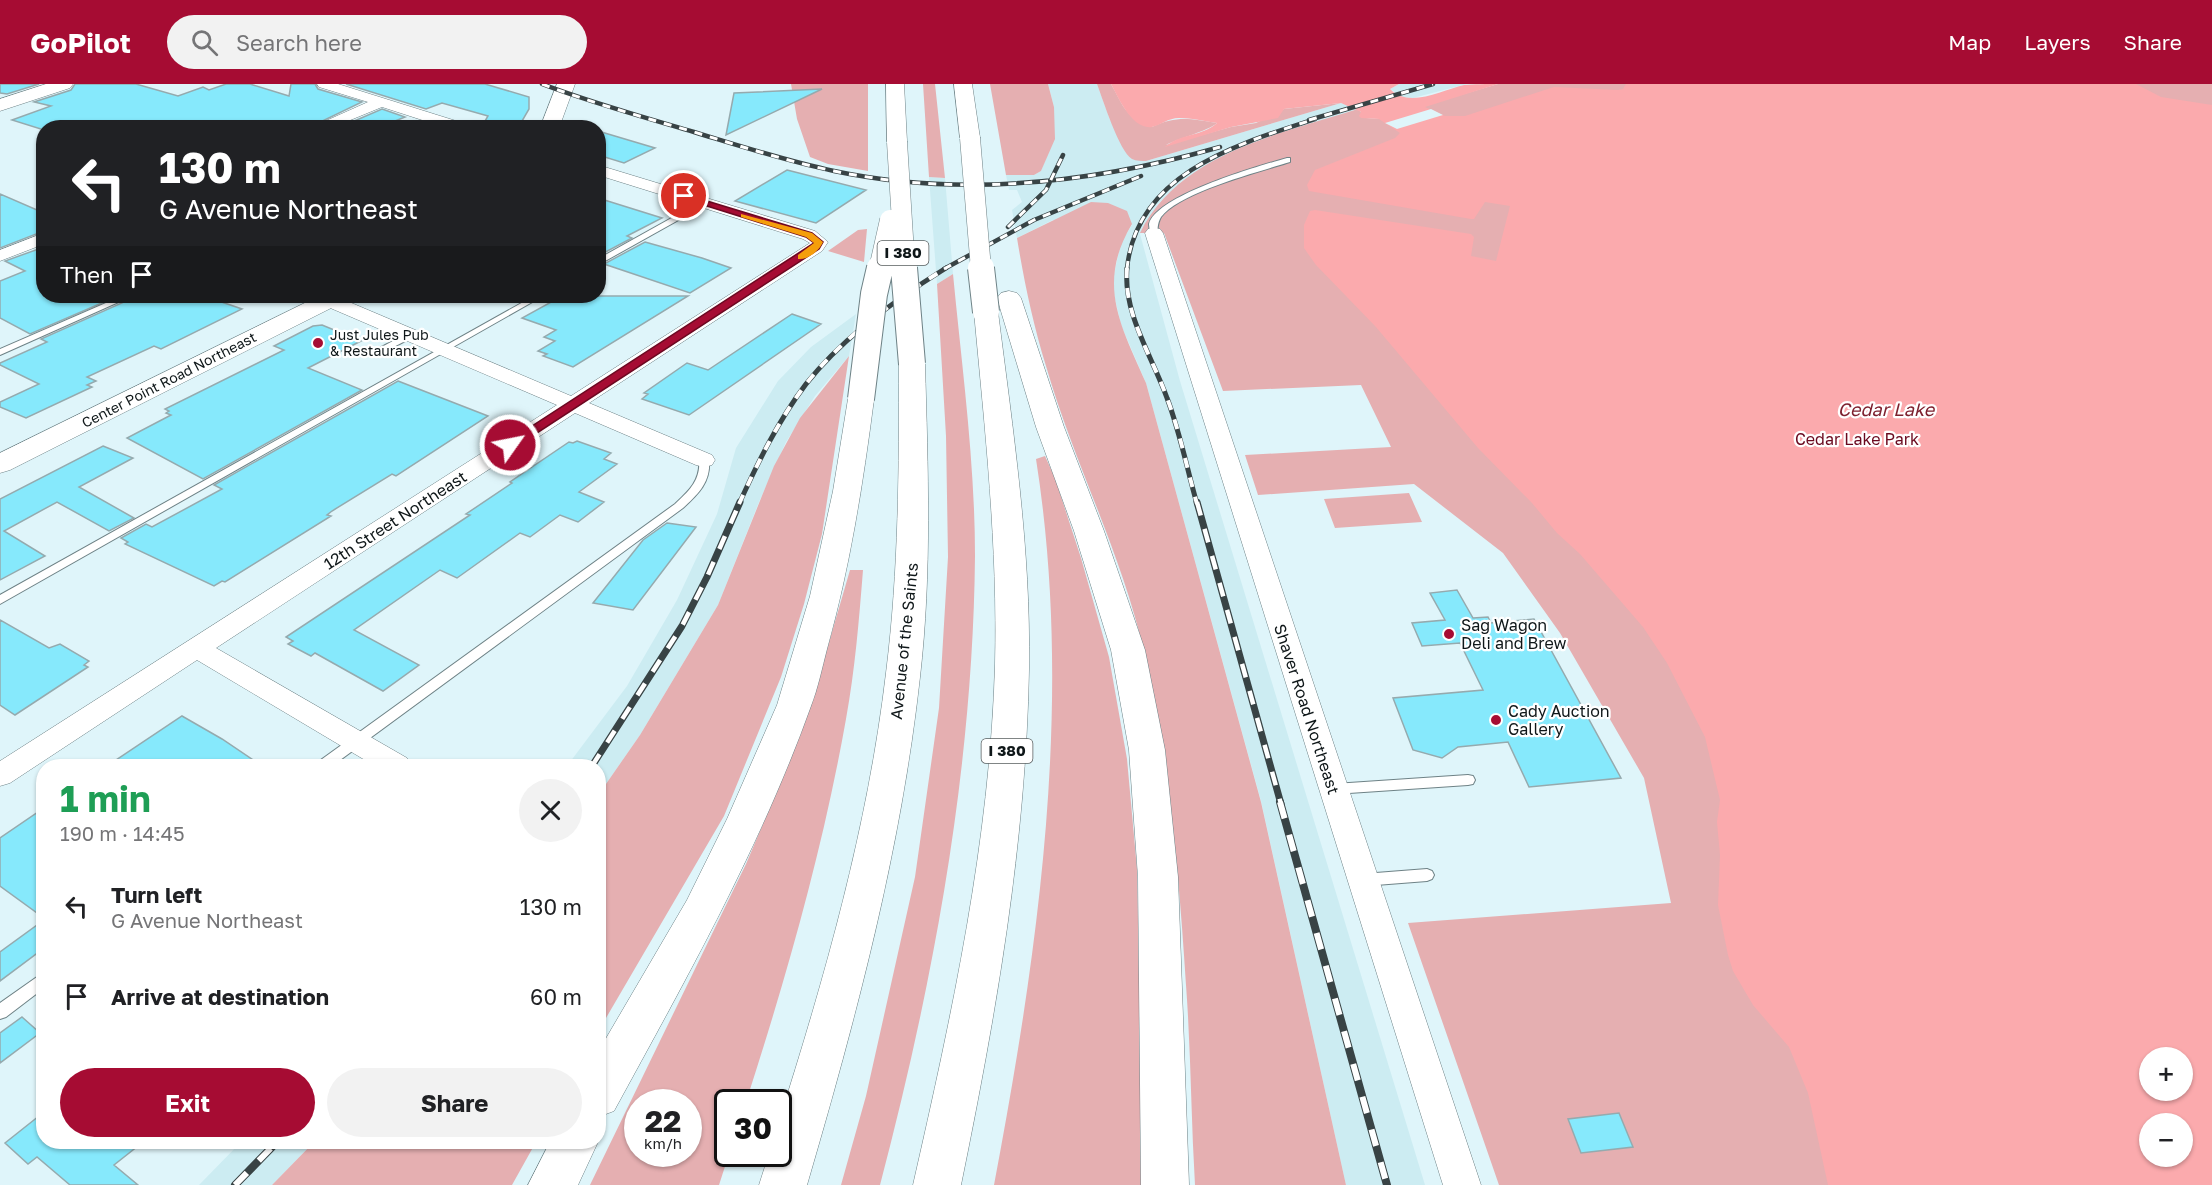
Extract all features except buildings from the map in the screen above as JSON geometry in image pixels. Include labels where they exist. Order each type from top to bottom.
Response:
[{"type":"main road","points":[[0,105],[64,84]]},
{"type":"main road","points":[[552,120],[566,84]]},
{"type":"main road","name":"Avenue of the Saints","points":[[783,1185],[813,1090],[853,946],[882,811],[900,695],[910,602],[914,503],[912,364],[898,186],[895,84]]},
{"type":"main road","name":"I 380","points":[[937,1185],[984,950],[1002,820],[1010,707],[1012,592],[998,305],[976,228],[970,138],[963,84]]},
{"type":"main road","points":[[606,1082],[701,912],[746,819],[794,705],[826,596],[848,491],[874,294],[898,186]]},
{"type":"main road","name":"Center Point Road Northeast","points":[[0,464],[323,303]]},
{"type":"main road","points":[[998,305],[1050,428],[1089,531],[1128,650],[1147,750],[1158,877],[1165,1185]]},
{"type":"main road","points":[[552,1185],[571,1149]]},
{"type":"street","points":[[324,84],[438,120]]},
{"type":"street","points":[[337,120],[381,102]]},
{"type":"street","points":[[606,172],[705,203]]},
{"type":"street","name":"12th Street Northeast","points":[[0,776],[816,247],[819,242],[809,235],[705,203]]},
{"type":"street","name":"Shaver Road Northeast","points":[[1154,233],[1462,1185]]},
{"type":"street","points":[[0,256],[36,241]]},
{"type":"street","points":[[343,303],[410,335],[704,460]]},
{"type":"street","points":[[197,648],[385,759]]},
{"type":"lane","points":[[1154,233],[1153,224],[1157,217],[1166,208],[1190,194],[1287,160]]},
{"type":"lane","points":[[606,259],[705,203]]},
{"type":"lane","points":[[0,352],[112,303]]},
{"type":"lane","points":[[0,600],[526,303]]},
{"type":"lane","points":[[379,351],[410,335]]},
{"type":"lane","points":[[332,759],[679,506],[703,481],[706,471],[704,460]]},
{"type":"lane","points":[[1333,789],[1468,780]]},
{"type":"lane","points":[[1362,880],[1427,875]]},
{"type":"lane","points":[[0,1012],[36,985]]},
{"type":"shaded area","points":[[1048,84],[1097,84],[1110,120],[1146,161],[1341,103],[1358,109],[1263,140],[1214,161],[1182,181],[1158,204],[1140,234],[1180,381],[1425,1185],[1346,1185],[1261,801],[1146,383],[1121,325],[1113,290],[1113,279],[1121,242],[1132,225],[1053,220],[1017,238],[1012,210],[1022,202],[1017,190],[1009,190],[1006,175],[1034,175],[1041,171],[1047,156],[1054,107]]},
{"type":"shaded area","points":[[1399,84],[1467,84],[1413,98],[1402,97],[1390,89]]},
{"type":"shaded area","points":[[929,177],[945,178],[953,274],[937,284]]},
{"type":"shaded area","points":[[856,314],[849,356],[815,396],[786,442],[759,502],[718,605],[640,735],[606,784],[606,759],[572,759],[627,686],[677,600],[717,514],[736,448],[778,381],[811,347]]},
{"type":"shaded area","points":[[234,1149],[307,1149],[272,1185],[199,1185]]},
{"type":"green space","points":[[791,84],[868,84],[868,171],[828,164],[810,157],[797,119]]},
{"type":"green space","points":[[923,84],[935,84],[945,178],[929,177]]},
{"type":"green space","points":[[990,84],[1048,84],[1054,107],[1055,139],[1041,171],[1034,175],[1006,175]]},
{"type":"green space","points":[[1097,84],[1111,84],[1130,115],[1152,127],[1177,119],[1217,123],[1166,145],[1231,127],[1256,123],[1284,109],[1341,103],[1146,161],[1139,161],[1132,159],[1122,146]]},
{"type":"green space","name":"Cedar Lake","points":[[1498,84],[2212,84],[2212,1185],[1499,1185],[1408,923],[1671,903],[1644,778],[1560,633],[1503,553],[1414,484],[1258,495],[1245,455],[1391,447],[1361,385],[1223,391],[1164,233],[1140,233],[1157,206],[1180,183],[1206,165],[1234,150],[1358,109],[1366,118],[1379,119]]},
{"type":"green space","points":[[1091,202],[1108,203],[1127,211],[1132,224],[1121,246],[1115,266],[1116,305],[1128,343],[1146,383],[1261,802],[1346,1185],[1195,1185],[1188,1010],[1180,901],[1172,818],[1153,693],[1135,616],[1046,366],[1029,302],[1017,238]]},
{"type":"green space","points":[[867,229],[864,262],[828,251],[858,230]]},
{"type":"green space","points":[[953,274],[970,450],[975,556],[973,635],[958,794],[933,952],[900,1108],[880,1185],[841,1185],[866,1096],[915,877],[939,708],[948,557],[946,436],[937,284]]},
{"type":"green space","points":[[849,356],[822,534],[804,604],[781,677],[724,816],[606,1018],[606,784],[640,735],[718,605],[774,466],[800,418]]},
{"type":"green space","points":[[1045,456],[1055,478],[1081,558],[1109,657],[1127,759],[1137,869],[1143,1185],[994,1185],[1025,1005],[1046,823],[1051,732],[1052,641],[1047,550],[1036,459]]},
{"type":"green space","points":[[1409,493],[1422,522],[1335,528],[1324,499]]},
{"type":"green space","points":[[850,570],[863,570],[849,701],[837,768],[815,865],[789,961],[750,1089],[714,1089],[714,1167],[725,1167],[719,1185],[590,1185],[624,1115],[624,1167],[702,1167],[702,1089],[637,1089],[746,864],[791,758],[816,687]]},
{"type":"green space","points":[[307,1149],[532,1149],[512,1185],[272,1185]]},
{"type":"water","name":"Cedar Lake","points":[[1111,84],[1399,84],[1390,89],[1406,98],[1416,98],[1464,85],[1498,84],[1425,107],[1445,116],[1465,116],[1554,87],[1618,90],[1623,89],[1626,84],[2136,84],[2161,97],[2212,105],[2212,1185],[1828,1185],[1808,1093],[1789,1047],[1753,1005],[1733,971],[1728,955],[1718,905],[1720,855],[1717,822],[1720,800],[1705,737],[1667,663],[1643,627],[1580,554],[1557,533],[1532,503],[1478,448],[1376,327],[1316,265],[1304,248],[1304,225],[1310,211],[1315,210],[1471,234],[1474,237],[1471,256],[1496,261],[1510,206],[1485,202],[1474,219],[1471,219],[1309,191],[1307,185],[1315,170],[1395,138],[1400,133],[1379,119],[1361,118],[1359,116],[1361,112],[1341,103],[1284,109],[1278,118],[1231,127],[1165,147],[1217,123],[1179,118],[1145,127],[1132,118]]},
{"type":"pier","points":[[1431,109],[1443,115],[1397,129],[1385,123]]},
{"type":"railway","points":[[542,84],[618,110],[781,158],[834,171],[931,184],[980,185],[1051,181]]},
{"type":"railway","points":[[1309,120],[1433,84]]},
{"type":"railway","points":[[1127,269],[1135,236],[1149,209],[1170,186],[1196,167],[1224,152],[1254,139],[1315,119]]},
{"type":"railway","points":[[1051,181],[1125,170],[1220,147]]},
{"type":"railway","points":[[1051,181],[1063,155]]},
{"type":"railway","points":[[944,269],[1034,220],[1141,176]]},
{"type":"railway","points":[[1008,227],[1046,190],[1051,181]]},
{"type":"railway","points":[[739,504],[761,457],[806,384],[836,350],[871,320],[946,268]]},
{"type":"railway","points":[[1127,269],[1129,302],[1172,411],[1197,504]]},
{"type":"railway","points":[[596,759],[682,626],[707,577],[740,502]]},
{"type":"railway","points":[[1197,502],[1281,804]]},
{"type":"railway","points":[[1280,802],[1387,1185]]},
{"type":"railway","points":[[235,1185],[270,1149]]},
{"type":"slow traffic","points":[[745,215],[809,235],[819,242],[816,247],[801,257]]},
{"type":"place","name":"Just Jules Pub & Restaurant","points":[[318,343]]},
{"type":"place","name":"Sag Wagon Deli and Brew","points":[[1449,634]]},
{"type":"place","name":"Cady Auction Gallery","points":[[1496,720]]},
{"type":"route","points":[[510,445],[816,247],[819,242],[809,235],[684,196]]},
{"type":"park label","name":"Cedar Lake Park","points":[[1857,439]]}]
